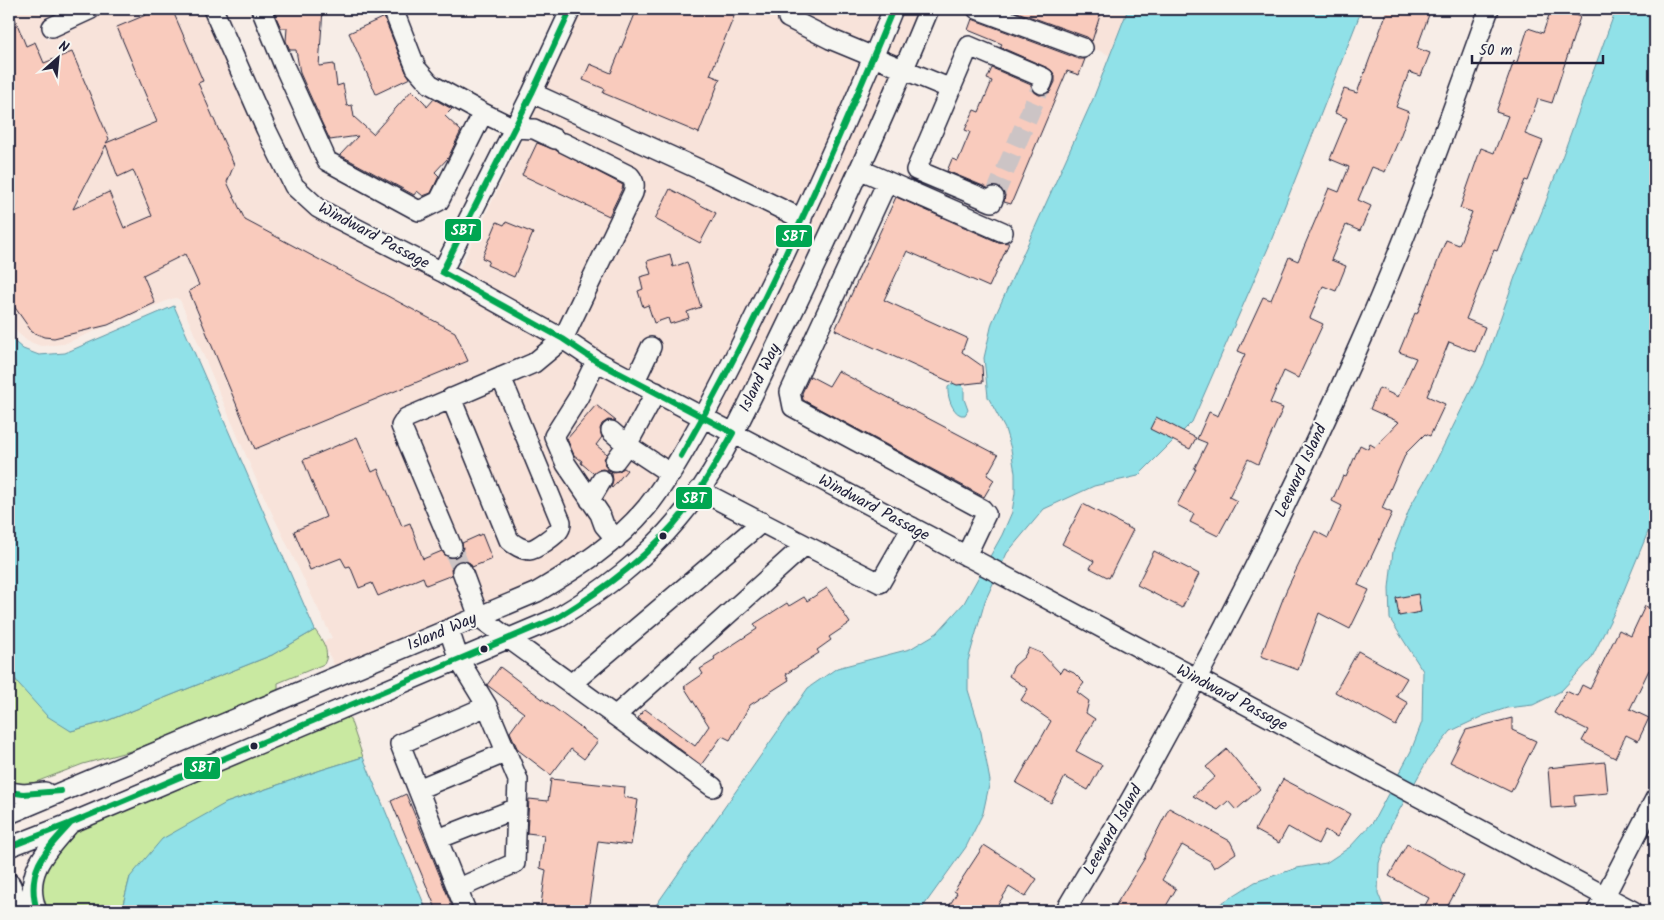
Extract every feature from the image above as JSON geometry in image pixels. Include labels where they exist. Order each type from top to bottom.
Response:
[{"type":"main road","points":[[9,885],[20,911]]},
{"type":"street","points":[[52,27],[91,9]]},
{"type":"street","name":"Windward Passage","points":[[213,9],[266,129],[294,186],[318,208],[442,272],[563,339],[596,361],[973,559],[1424,800],[1601,904],[1634,911]]},
{"type":"street","points":[[261,9],[327,162],[419,211],[439,201],[483,113]]},
{"type":"street","points":[[393,9],[416,68],[430,84],[514,128],[534,129],[630,176],[634,180],[635,186],[633,194],[563,339],[534,363],[406,418],[401,426],[452,547]]},
{"type":"street","points":[[442,272],[532,94],[571,9]]},
{"type":"street","name":"Island Way","points":[[9,814],[537,592],[580,567],[616,539],[647,507],[671,474],[704,417],[802,219],[874,57],[893,9]]},
{"type":"street","name":"Island Way","points":[[9,847],[71,823],[557,618],[592,598],[626,572],[661,539],[681,516],[699,490],[733,432],[830,235],[904,70],[929,9]]},
{"type":"street","points":[[977,9],[1083,48]]},
{"type":"street","name":"Leeward Island","points":[[1065,911],[1140,782],[1196,679],[1282,512],[1362,340],[1434,161],[1489,9]]},
{"type":"street","points":[[788,18],[830,39],[951,89]]},
{"type":"street","points":[[994,197],[992,202],[916,170],[969,46],[1044,78],[1042,84]]},
{"type":"street","points":[[532,94],[716,177],[802,219]]},
{"type":"street","points":[[859,170],[1003,232]]},
{"type":"street","points":[[887,182],[790,392],[790,399],[793,407],[982,508],[986,514],[973,559]]},
{"type":"street","points":[[635,381],[651,347]]},
{"type":"street","points":[[596,361],[578,398],[554,436],[566,464],[600,514],[604,525],[616,539]]},
{"type":"street","points":[[450,398],[509,540],[514,545],[529,550],[534,549],[557,533],[561,522],[501,377]]},
{"type":"street","points":[[616,461],[656,392]]},
{"type":"street","points":[[611,431],[627,445],[671,474]]},
{"type":"street","points":[[590,500],[602,480]]},
{"type":"street","points":[[699,490],[880,584],[912,527]]},
{"type":"street","points":[[571,684],[762,522]]},
{"type":"street","points":[[616,716],[805,545]]},
{"type":"street","points":[[462,571],[479,617],[713,787]]},
{"type":"street","points":[[450,630],[459,660],[487,706],[518,780],[514,863],[457,889]]},
{"type":"street","points":[[466,911],[400,744],[487,706]]},
{"type":"street","points":[[418,790],[507,752]]},
{"type":"street","points":[[9,792],[23,794],[61,791]]},
{"type":"street","points":[[1601,904],[1655,799]]},
{"type":"street","points":[[438,839],[517,808]]},
{"type":"street","points":[[37,911],[32,892],[34,876],[48,848],[71,823]]},
{"type":"shaded area","points":[[9,9],[69,9],[41,22],[47,40],[113,9],[202,9],[285,191],[312,216],[438,281],[558,348],[590,369],[691,421],[663,469],[640,501],[611,532],[576,558],[533,583],[335,667],[323,642],[332,638],[259,486],[180,300],[176,298],[171,299],[64,344],[41,346],[27,341],[17,332],[9,314]]},
{"type":"shaded area","points":[[581,9],[884,9],[794,215],[701,404],[599,351],[568,330],[459,270],[532,119]]},
{"type":"shaded area","points":[[903,9],[919,9],[869,126],[730,419],[717,412],[810,223]]},
{"type":"shaded area","points":[[1004,9],[1128,9],[1109,55]]},
{"type":"green space","points":[[315,630],[323,642],[326,651],[327,655],[324,664],[278,683],[278,690],[134,750],[83,764],[28,785],[9,786],[9,668],[19,685],[71,731],[104,722],[272,655]]},
{"type":"green space","points":[[349,716],[363,757],[226,803],[130,877],[122,908],[123,911],[43,911],[39,884],[44,868],[75,830]]},
{"type":"water","points":[[1128,9],[1362,9],[1269,246],[1192,422],[1138,476],[1094,486],[1044,509],[1007,553],[985,601],[968,661],[968,690],[981,732],[990,781],[983,813],[966,847],[920,911],[652,911],[808,688],[837,668],[910,649],[937,633],[964,603],[1002,535],[1012,512],[1015,493],[1015,473],[1005,429],[988,397],[984,358],[992,323],[1093,99]]},
{"type":"water","points":[[1616,9],[1655,9],[1655,515],[1617,607],[1591,659],[1561,691],[1533,705],[1507,708],[1483,716],[1451,731],[1428,759],[1391,825],[1379,863],[1378,893],[1385,911],[1209,911],[1255,882],[1297,868],[1326,863],[1350,847],[1373,822],[1411,751],[1422,722],[1423,671],[1390,619],[1389,588],[1393,551],[1411,505],[1435,463],[1485,362]]},
{"type":"water","points":[[174,306],[315,630],[272,655],[104,722],[71,731],[47,716],[19,685],[9,668],[9,337],[23,349],[39,355],[65,353]]},
{"type":"water","points":[[954,383],[964,388],[964,399],[968,410],[965,415],[955,411],[948,395],[948,387]]},
{"type":"water","points":[[363,757],[427,911],[123,911],[122,908],[130,877],[162,839],[226,803]]},
{"type":"building","points":[[9,9],[11,9],[26,46],[35,42],[44,63],[72,52],[109,139],[106,143],[157,122],[117,27],[160,9],[172,9],[203,81],[198,83],[234,165],[227,182],[245,220],[455,332],[468,361],[255,449],[189,291],[199,285],[185,254],[143,275],[155,303],[108,325],[54,338],[44,337],[32,332],[9,299]],"holes":[[[106,145],[118,177],[133,170],[152,216],[124,228],[109,192],[73,209]]]},
{"type":"building","points":[[277,9],[323,9],[319,66],[334,64],[337,86],[343,84],[347,106],[352,105],[354,117],[373,134],[412,90],[427,107],[434,99],[452,109],[445,116],[461,131],[448,158],[435,172],[439,176],[431,193],[423,196],[417,191],[414,195],[340,155],[358,136],[330,140],[300,73],[296,50],[290,50],[286,41],[287,28],[281,28],[276,17]]},
{"type":"building","points":[[637,9],[737,9],[710,75],[720,79],[699,133],[603,93],[605,89],[583,80],[590,64],[611,73]]},
{"type":"building","points":[[1009,9],[1102,9],[1092,41],[1087,37]]},
{"type":"building","points":[[1388,9],[1431,9],[1417,48],[1430,53],[1421,76],[1409,72],[1396,107],[1409,112],[1400,137],[1385,172],[1372,167],[1358,200],[1371,206],[1360,231],[1346,225],[1331,260],[1346,266],[1336,291],[1323,286],[1310,318],[1323,324],[1298,378],[1284,371],[1270,403],[1283,408],[1258,464],[1248,459],[1229,497],[1237,501],[1218,536],[1190,522],[1194,514],[1177,505],[1207,443],[1197,439],[1209,412],[1218,416],[1245,354],[1238,351],[1263,297],[1271,300],[1289,257],[1298,261],[1329,188],[1339,192],[1349,167],[1330,159],[1347,118],[1335,113],[1344,89],[1357,93]]},
{"type":"building","points":[[1551,9],[1580,17],[1552,103],[1538,99],[1525,134],[1543,141],[1528,181],[1525,180],[1497,251],[1494,250],[1466,319],[1485,327],[1475,352],[1449,342],[1427,396],[1445,404],[1430,436],[1425,434],[1406,453],[1382,508],[1392,513],[1358,585],[1369,590],[1350,629],[1319,613],[1298,670],[1261,656],[1286,591],[1315,531],[1328,538],[1342,506],[1332,501],[1343,476],[1346,477],[1360,445],[1368,449],[1370,444],[1375,447],[1399,422],[1370,409],[1379,388],[1398,397],[1416,358],[1399,352],[1415,313],[1417,314],[1446,240],[1459,245],[1472,212],[1460,208],[1481,148],[1494,153],[1508,116],[1496,112],[1514,61],[1517,62],[1528,28],[1543,33]]},
{"type":"building","points":[[384,17],[410,78],[376,94],[349,33]]},
{"type":"building","points":[[972,19],[1079,59],[1085,59],[1079,75],[1067,71],[1011,204],[1004,202],[1005,195],[999,187],[993,186],[988,188],[947,171],[952,159],[958,161],[970,132],[965,130],[974,110],[979,112],[992,81],[987,79],[992,68],[1031,85],[1033,91],[1039,95],[1045,95],[1050,92],[1055,82],[1055,76],[1048,68],[1000,47],[1002,44],[968,30]]},
{"type":"building","points":[[537,143],[556,150],[623,185],[609,216],[522,175]]},
{"type":"building","points":[[670,189],[716,213],[700,243],[655,219]]},
{"type":"building","points":[[896,197],[998,242],[1009,243],[989,287],[907,251],[884,300],[967,338],[962,352],[982,366],[983,382],[957,385],[835,330]]},
{"type":"building","points":[[497,222],[504,225],[506,222],[533,233],[514,277],[487,265],[489,261],[482,258]]},
{"type":"building","points":[[670,254],[673,267],[687,262],[701,307],[687,312],[689,318],[670,324],[668,318],[654,323],[648,305],[643,307],[638,291],[643,289],[640,277],[651,274],[647,261]]},
{"type":"building","points":[[838,371],[998,455],[987,475],[994,480],[984,497],[803,400],[802,393],[810,376],[829,386]]},
{"type":"building","points":[[596,405],[616,421],[608,420],[602,424],[600,429],[602,437],[596,445],[607,454],[604,459],[605,466],[613,472],[624,468],[627,470],[612,488],[612,474],[603,469],[593,473],[574,455],[567,439]]},
{"type":"building","points":[[1156,417],[1196,438],[1190,449],[1150,429]]},
{"type":"building","points":[[357,437],[372,472],[378,469],[402,526],[410,523],[423,559],[442,551],[446,556],[456,558],[463,548],[462,543],[482,534],[492,559],[472,567],[470,563],[459,560],[453,564],[452,575],[426,585],[423,577],[378,596],[372,583],[359,588],[350,566],[346,567],[341,558],[310,570],[294,531],[326,517],[303,460]]},
{"type":"building","points":[[1083,504],[1133,530],[1109,578],[1090,568],[1094,561],[1062,544]]},
{"type":"building","points":[[1154,551],[1199,574],[1182,608],[1137,585]]},
{"type":"building","points":[[827,588],[850,623],[829,637],[831,640],[817,650],[819,653],[786,674],[789,680],[750,705],[730,740],[722,736],[701,765],[638,718],[645,709],[695,746],[709,726],[684,687],[703,674],[700,669],[715,660],[714,657],[757,629],[754,624],[787,603],[789,606],[804,597],[807,601]]},
{"type":"building","points":[[1418,594],[1421,612],[1399,616],[1396,598]]},
{"type":"building","points":[[1645,606],[1655,610],[1655,673],[1649,670],[1630,709],[1649,718],[1638,741],[1626,735],[1615,758],[1582,741],[1588,730],[1554,713],[1566,691],[1577,696],[1582,685],[1590,689],[1619,630],[1631,636]]},
{"type":"building","points":[[1029,648],[1041,653],[1060,673],[1063,668],[1074,673],[1084,683],[1077,692],[1089,701],[1086,713],[1095,719],[1076,751],[1102,765],[1088,790],[1065,777],[1051,803],[1016,783],[1051,721],[1021,700],[1028,689],[1009,676],[1014,666],[1024,657]]},
{"type":"building","points":[[1358,651],[1407,678],[1396,696],[1408,703],[1396,726],[1335,692]]},
{"type":"building","points":[[500,667],[598,741],[584,759],[571,749],[551,775],[518,750],[510,732],[524,713],[487,685]]},
{"type":"building","points":[[1512,718],[1512,730],[1536,741],[1511,792],[1450,762],[1466,730]]},
{"type":"building","points":[[1227,749],[1260,789],[1236,810],[1228,801],[1218,810],[1193,796],[1215,777],[1206,767]]},
{"type":"building","points":[[1605,762],[1608,793],[1574,796],[1575,806],[1551,808],[1548,768]]},
{"type":"building","points":[[551,779],[625,787],[624,797],[638,800],[631,845],[598,841],[588,911],[540,911],[546,870],[540,868],[544,835],[527,833],[529,799],[548,801]]},
{"type":"building","points":[[1283,779],[1350,814],[1337,837],[1325,830],[1318,844],[1288,827],[1279,843],[1255,830]]},
{"type":"building","points":[[406,794],[454,911],[437,911],[391,801]]},
{"type":"building","points":[[1169,808],[1230,841],[1236,853],[1214,868],[1210,861],[1182,845],[1162,880],[1176,889],[1163,911],[1112,911],[1146,856]]},
{"type":"building","points":[[1407,844],[1464,876],[1445,911],[1422,911],[1429,898],[1389,876]]},
{"type":"building","points":[[984,845],[1037,879],[1025,897],[1009,887],[994,911],[946,911],[957,893],[954,891]]},
{"type":"tunnel","points":[[994,197],[1042,84]]},
{"type":"tunnel","points":[[452,547],[462,571]]},
{"type":"transit line","name":"SBT","points":[[9,847],[71,823],[557,618],[593,595],[643,555],[673,525],[700,490],[733,433],[596,361],[563,339],[442,272],[532,93],[571,9]]},
{"type":"transit line","name":"SBT","points":[[681,456],[768,292],[820,180],[893,9]]},
{"type":"transit line","name":"SBT","points":[[9,792],[23,794],[61,791]]},
{"type":"transit line","name":"SBT","points":[[37,911],[34,884],[40,862],[53,843],[71,823]]}]
